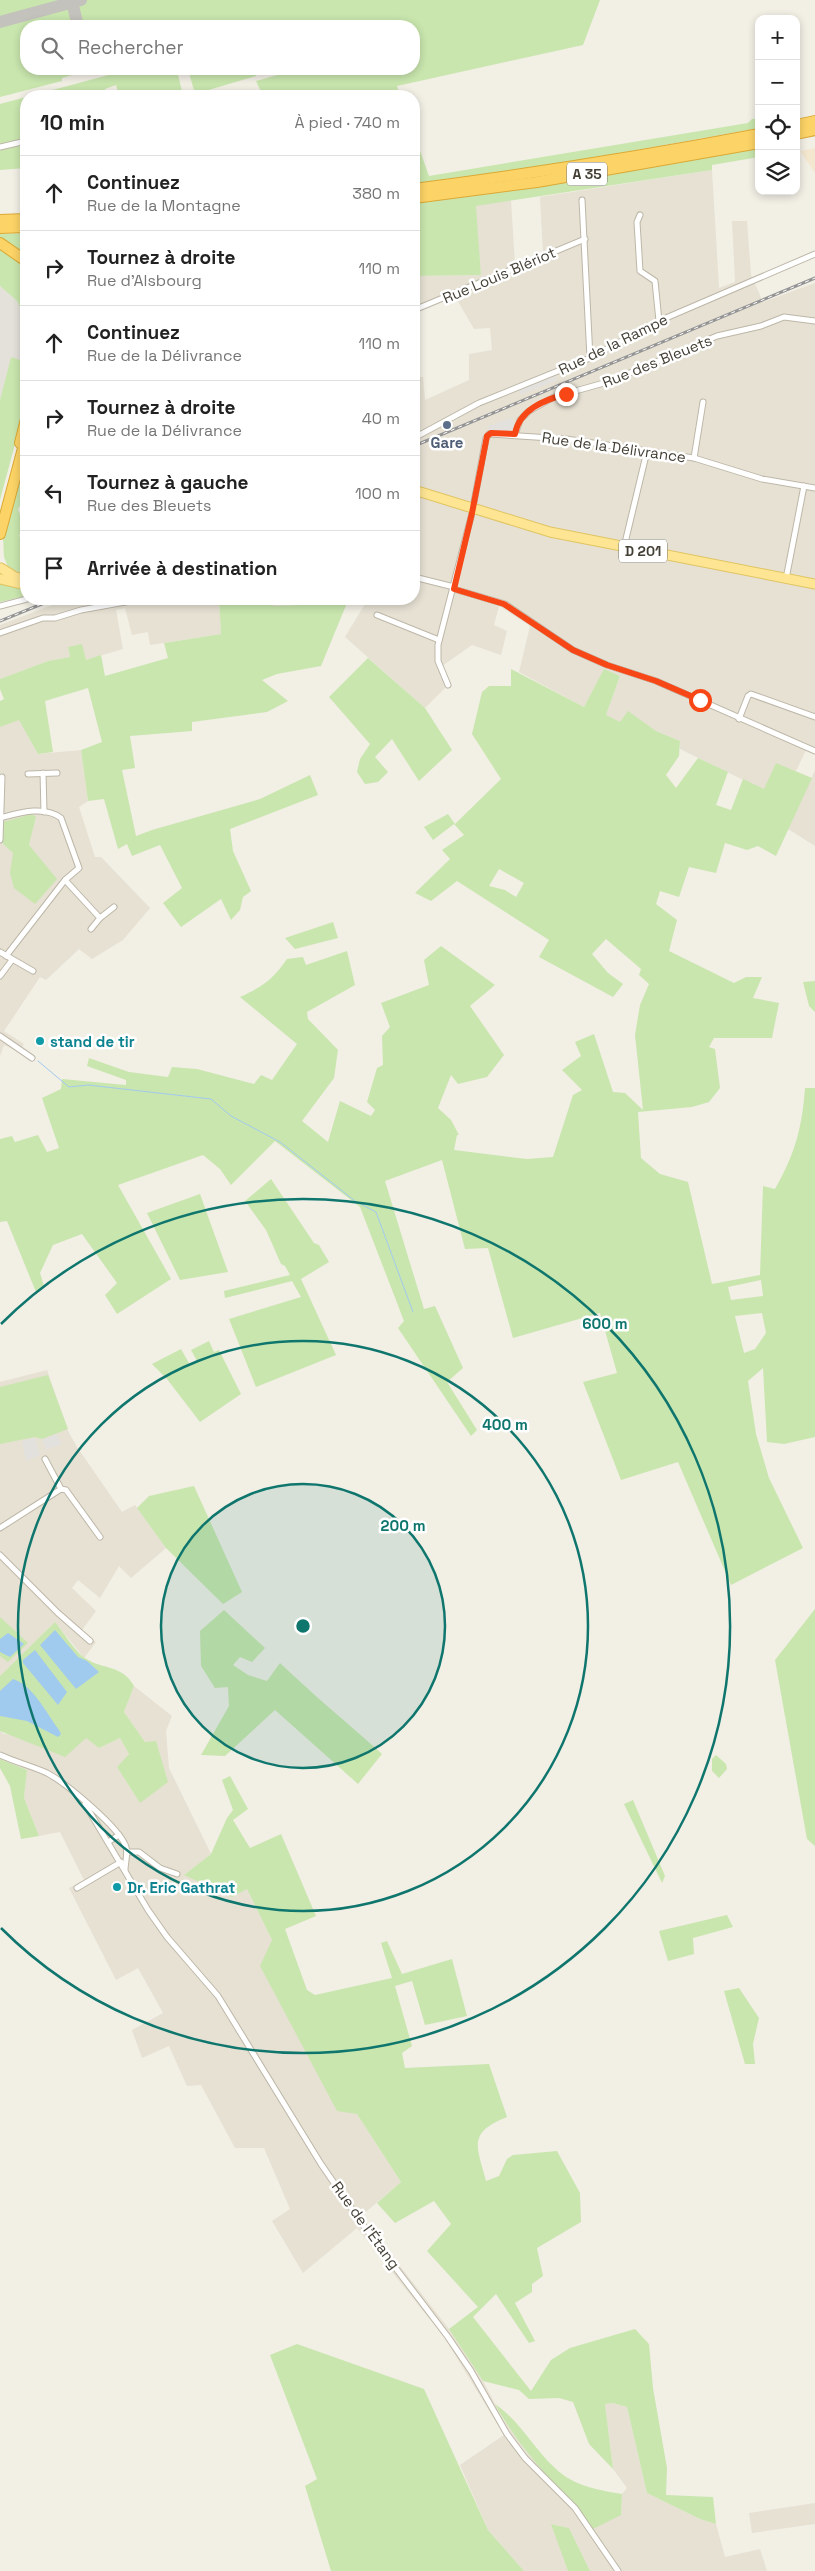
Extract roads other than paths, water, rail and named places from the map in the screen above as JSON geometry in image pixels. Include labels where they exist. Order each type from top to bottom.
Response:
[{"type":"highway","points":[[800,125],[815,121]]},
{"type":"highway","points":[[800,133],[815,130]]},
{"type":"highway","name":"A 35","points":[[420,188],[536,173],[650,155],[755,135]]},
{"type":"highway","name":"A 35","points":[[420,197],[547,181],[755,143]]},
{"type":"highway","points":[[0,220],[20,219]]},
{"type":"highway","points":[[0,228],[20,227]]},
{"type":"highway","points":[[0,243],[20,257]]},
{"type":"highway","points":[[0,511],[20,440]]},
{"type":"highway","points":[[0,534],[20,459]]},
{"type":"main road","name":"D 201","points":[[420,492],[473,510],[550,532],[815,584]]},
{"type":"main road","points":[[0,564],[0,570],[20,578]]},
{"type":"main road","points":[[0,579],[20,584]]},
{"type":"street","points":[[0,147],[20,143]]},
{"type":"street","points":[[582,200],[590,358]]},
{"type":"street","points":[[640,215],[638,222],[640,271],[655,281],[659,321]]},
{"type":"street","name":"Rue Louis Blériot","points":[[420,307],[584,239]]},
{"type":"street","name":"Rue de la Rampe","points":[[420,435],[479,403],[590,358],[659,321],[815,254]]},
{"type":"street","name":"Rue des Bleuets","points":[[515,434],[520,420],[528,411],[554,398],[611,381],[727,333],[761,326],[784,317],[815,320]]},
{"type":"street","points":[[694,458],[703,402]]},
{"type":"street","name":"Rue de la Délivrance","points":[[473,510],[487,436],[491,433],[566,439],[694,458],[762,479],[815,488]]},
{"type":"street","points":[[624,547],[648,451]]},
{"type":"street","points":[[786,579],[804,486]]},
{"type":"street","points":[[448,685],[438,661],[440,640],[473,510]]},
{"type":"street","points":[[420,579],[504,604],[573,650],[607,665],[656,681],[815,751]]},
{"type":"street","points":[[0,606],[20,601]]},
{"type":"street","points":[[0,633],[43,618],[55,618],[81,610],[109,605]]},
{"type":"street","points":[[377,615],[440,640]]},
{"type":"street","points":[[739,719],[748,696],[751,694],[815,717]]},
{"type":"street","points":[[28,774],[57,772]]},
{"type":"street","points":[[43,773],[44,812]]},
{"type":"street","points":[[0,840],[2,777]]},
{"type":"street","points":[[0,818],[26,811],[56,814],[61,818],[79,868],[65,880],[6,956]]},
{"type":"street","points":[[65,880],[100,918]]},
{"type":"street","points":[[91,930],[100,918],[114,907]]},
{"type":"street","points":[[0,952],[33,971]]},
{"type":"street","points":[[0,976],[12,960]]},
{"type":"street","points":[[0,1036],[32,1058]]},
{"type":"street","points":[[45,1459],[61,1489],[66,1490],[100,1537]]},
{"type":"street","points":[[0,1528],[61,1489]]},
{"type":"street","points":[[0,1555],[59,1614],[90,1641]]},
{"type":"street","name":"Rue de l'Étang","points":[[0,1755],[56,1779],[120,1835],[126,1855],[125,1871]]},
{"type":"street","name":"Rue de l'Étang","points":[[86,1804],[148,1910],[167,1937],[218,1996],[321,2164],[363,2226],[448,2337],[471,2371],[507,2434],[525,2458],[575,2508],[618,2571]]},
{"type":"street","points":[[108,1842],[120,1835]]},
{"type":"street","points":[[77,1888],[120,1864],[126,1855],[139,1852],[160,1868],[177,1874]]},
{"type":"water","points":[[55,1630],[78,1657],[87,1661],[99,1672],[76,1689],[40,1645]]},
{"type":"water","points":[[8,1633],[24,1644],[10,1657],[0,1652],[0,1639]]},
{"type":"water","points":[[35,1650],[67,1692],[58,1705],[23,1663],[23,1660]]},
{"type":"water","points":[[13,1679],[27,1687],[39,1701],[59,1730],[61,1734],[58,1737],[27,1721],[0,1716],[0,1691]]},
{"type":"waterway","points":[[38,1061],[69,1087],[88,1085],[211,1099],[231,1116],[280,1142],[355,1201],[376,1212],[413,1312]]},
{"type":"railway","points":[[420,443],[815,278]]},
{"type":"railway","points":[[0,621],[39,605]]},
{"type":"place","name":"Gare","points":[[447,425]]},
{"type":"place","name":"stand de tir","points":[[40,1041]]},
{"type":"place","name":"Dr. Eric Gathrat","points":[[117,1887]]}]
